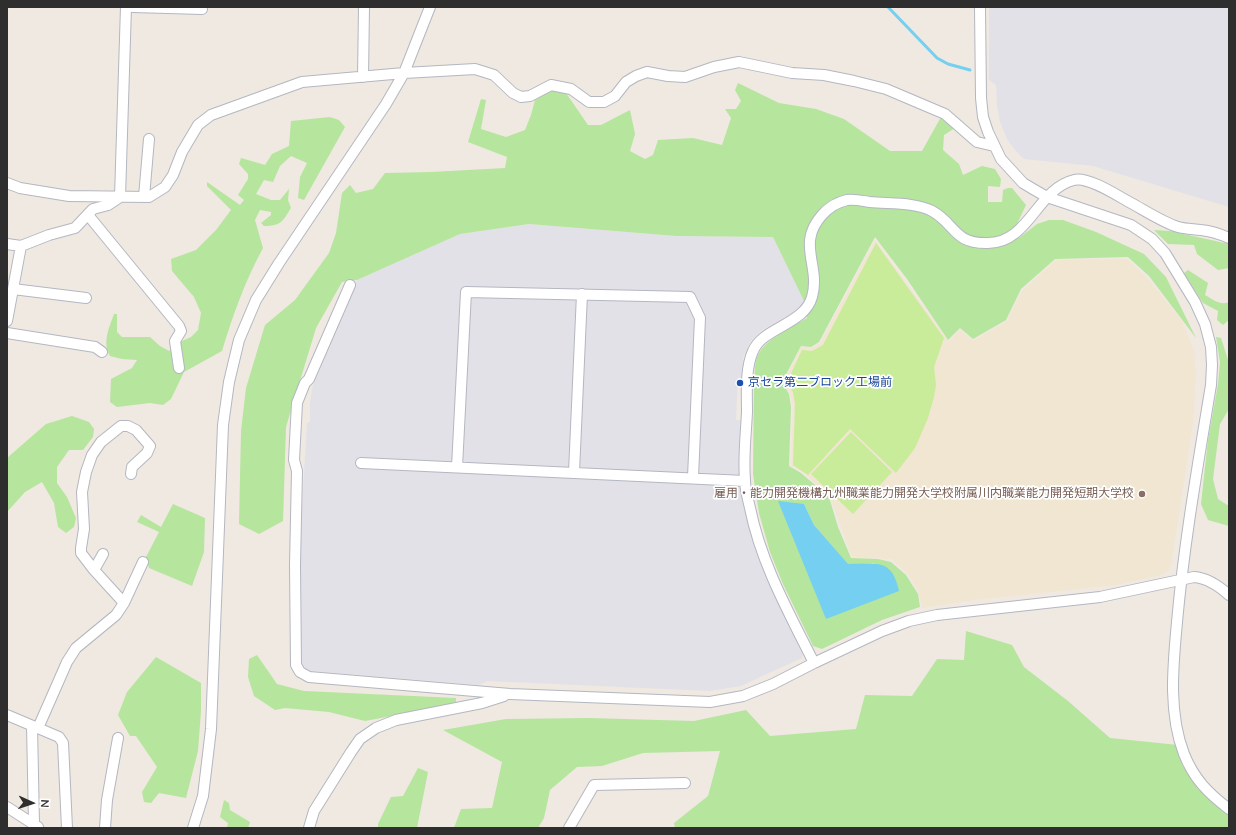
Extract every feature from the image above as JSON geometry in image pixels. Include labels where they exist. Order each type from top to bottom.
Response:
[{"type":"street","points":[[120,197],[126,7]]},
{"type":"street","points":[[134,7],[202,9]]},
{"type":"street","points":[[363,77],[364,7]]},
{"type":"street","points":[[193,828],[203,796],[211,729],[223,425],[229,382],[239,340],[256,300],[279,263],[386,104],[404,73],[430,7]]},
{"type":"street","points":[[980,7],[981,98],[983,117],[988,132],[1001,159],[1023,183],[1046,198],[1131,225],[1152,239],[1165,253],[1195,302],[1205,324],[1211,347],[1211,385],[1181,580],[1173,689],[1175,721],[1183,753],[1192,773],[1206,790],[1229,809]]},
{"type":"street","points":[[7,183],[20,188],[69,196],[149,197],[165,187],[173,176],[182,152],[198,125],[211,115],[302,82],[404,73],[475,69],[494,75],[521,97],[530,96],[551,85],[571,89],[589,102],[604,102],[616,96],[626,82],[647,72],[684,77],[739,62],[792,73],[824,75],[846,79],[886,89],[945,114],[978,142],[994,146]]},
{"type":"street","points":[[144,196],[149,139]]},
{"type":"street","points":[[814,662],[786,608],[767,564],[756,532],[744,481],[750,358],[754,347],[762,339],[795,318],[811,301],[814,289],[814,276],[809,246],[810,236],[820,218],[828,209],[845,200],[918,206],[939,216],[964,239],[973,243],[997,242],[1006,239],[1022,228],[1046,198],[1062,184],[1076,179],[1104,188],[1175,227],[1205,231],[1229,238]]},
{"type":"street","points":[[7,244],[21,246],[49,235],[75,228],[93,209],[108,205],[120,197]]},
{"type":"street","points":[[88,215],[179,326],[180,331],[175,341],[179,368]]},
{"type":"street","points":[[7,321],[21,246]]},
{"type":"street","points":[[350,284],[297,403],[294,460],[297,471],[295,565],[296,665],[300,672],[309,677],[510,694],[710,702],[743,696],[772,684],[814,662],[882,631],[937,615],[1100,597],[1194,577],[1203,578],[1222,588],[1229,595]]},
{"type":"street","points":[[13,289],[86,298]]},
{"type":"street","points":[[457,467],[466,292],[690,297],[700,318],[693,477]]},
{"type":"street","points":[[574,472],[582,294]]},
{"type":"street","points":[[7,333],[95,347],[102,352]]},
{"type":"street","points":[[124,603],[94,570],[81,553],[80,548],[84,529],[82,492],[86,472],[92,455],[101,442],[122,426],[128,426],[136,430],[150,446],[147,453],[132,467],[130,474]]},
{"type":"street","points":[[361,463],[693,477],[744,481]]},
{"type":"street","points":[[94,570],[103,554]]},
{"type":"street","points":[[34,826],[35,727],[67,662],[76,648],[116,615],[124,603],[143,562]]},
{"type":"street","points":[[309,828],[314,811],[351,752],[360,739],[376,728],[396,720],[482,702],[510,694]]},
{"type":"street","points":[[7,715],[59,737],[63,743],[67,828]]},
{"type":"street","points":[[105,828],[118,738]]},
{"type":"street","points":[[569,828],[594,786],[685,782]]},
{"type":"street","points":[[7,807],[34,826]]},
{"type":"shaded area","points":[[989,7],[1229,7],[1229,207],[1093,166],[1024,159],[1007,139],[1000,122],[996,85],[989,80]]},
{"type":"shaded area","points":[[529,224],[676,236],[773,237],[804,301],[799,309],[762,330],[750,342],[743,358],[742,378],[738,378],[736,420],[741,420],[739,463],[743,497],[755,545],[775,594],[803,651],[802,658],[741,686],[710,691],[487,681],[479,685],[311,671],[306,669],[300,662],[300,541],[307,423],[310,422],[312,388],[357,280],[460,234]]},
{"type":"shaded area","points":[[875,240],[949,342],[960,330],[973,341],[1007,321],[1022,291],[1056,260],[1127,259],[1149,280],[1182,321],[1194,351],[1196,373],[1193,422],[1171,565],[1168,571],[1161,575],[1115,585],[973,600],[922,608],[918,591],[908,574],[891,559],[852,557],[830,497],[803,472],[791,466],[793,406],[790,393],[784,382],[801,347],[811,348],[820,343]]},
{"type":"green space","points":[[738,83],[779,103],[816,109],[844,119],[890,151],[922,151],[941,117],[949,121],[955,128],[944,135],[943,150],[959,164],[963,175],[982,166],[995,169],[1001,179],[1000,187],[988,186],[988,202],[1002,202],[1003,190],[1012,188],[1026,205],[1018,222],[1019,238],[1037,224],[1049,220],[1063,220],[1096,232],[1144,254],[1166,277],[1196,338],[1149,276],[1128,257],[1055,259],[1021,289],[1006,320],[973,339],[960,328],[948,340],[907,279],[875,237],[819,342],[811,347],[801,346],[782,382],[789,394],[791,407],[789,466],[801,473],[829,497],[838,527],[851,558],[878,559],[891,562],[906,575],[918,594],[920,607],[882,620],[822,649],[813,646],[783,584],[770,552],[759,513],[753,474],[754,381],[757,356],[768,342],[807,318],[804,301],[773,237],[676,236],[529,224],[460,234],[357,280],[342,282],[316,328],[286,427],[283,521],[259,534],[239,524],[241,431],[246,388],[265,325],[295,300],[329,253],[336,233],[342,193],[350,185],[356,193],[373,189],[385,173],[505,168],[507,157],[468,142],[481,99],[486,100],[481,129],[506,137],[525,130],[535,100],[551,90],[566,93],[588,125],[601,125],[630,110],[635,134],[630,151],[645,159],[653,155],[658,140],[693,138],[722,145],[731,118],[725,109],[736,109],[741,101],[735,90]],"holes":[[[804,504],[814,525],[848,565],[875,563],[826,619]]]},
{"type":"green space","points":[[330,117],[339,120],[345,127],[304,200],[298,198],[300,177],[307,163],[291,156],[280,166],[273,182],[264,180],[256,194],[271,200],[280,200],[289,189],[288,200],[291,208],[278,224],[264,226],[261,223],[271,215],[271,212],[260,210],[255,220],[263,248],[240,298],[222,351],[184,372],[171,399],[163,405],[150,403],[117,407],[110,402],[111,379],[132,368],[137,360],[122,359],[110,356],[106,340],[114,314],[117,314],[117,332],[122,337],[150,337],[160,346],[169,351],[180,342],[191,337],[198,330],[201,313],[194,297],[172,271],[171,259],[196,250],[216,230],[231,210],[207,186],[207,182],[240,205],[244,200],[238,195],[248,179],[248,174],[239,164],[241,158],[265,165],[272,154],[289,146],[291,121]]},
{"type":"green space","points":[[1154,230],[1170,231],[1229,244],[1229,268],[1218,270],[1197,254],[1194,245],[1168,244]]},
{"type":"green space","points":[[876,243],[944,338],[934,367],[936,385],[928,418],[915,448],[896,473],[850,429],[808,475],[793,465],[795,404],[793,392],[787,382],[802,350],[812,351],[823,345]]},
{"type":"green space","points":[[1188,270],[1208,283],[1205,295],[1219,303],[1229,302],[1229,320],[1223,325],[1217,320],[1218,311],[1203,303],[1184,273]]},
{"type":"green space","points":[[1216,337],[1221,338],[1229,363],[1229,409],[1220,424],[1213,479],[1218,499],[1229,506],[1229,526],[1208,520],[1201,504],[1208,440],[1218,384],[1220,362]]},
{"type":"green space","points":[[72,416],[89,422],[94,429],[93,437],[83,450],[69,450],[57,467],[57,483],[67,497],[76,518],[74,527],[66,533],[58,527],[54,503],[42,482],[25,492],[7,512],[7,458],[46,424]]},
{"type":"green space","points":[[851,432],[892,472],[853,514],[811,474]]},
{"type":"green space","points":[[173,504],[205,518],[204,552],[192,586],[149,568],[146,557],[159,532],[137,522],[141,515],[161,527]]},
{"type":"green space","points":[[966,631],[1012,645],[1024,667],[1068,701],[1110,738],[1178,745],[1182,765],[1198,789],[1229,814],[1229,828],[675,828],[674,823],[708,796],[720,751],[643,753],[602,766],[577,767],[550,790],[544,818],[538,828],[454,828],[461,809],[492,808],[502,762],[443,730],[506,719],[589,718],[694,721],[746,710],[770,736],[856,729],[865,695],[912,696],[937,659],[964,660]]},
{"type":"green space","points":[[257,655],[277,684],[304,691],[456,698],[456,704],[365,721],[329,712],[285,708],[275,710],[254,696],[248,677],[249,659]]},
{"type":"green space","points":[[156,657],[201,683],[201,711],[198,751],[186,798],[159,793],[151,803],[144,802],[142,792],[157,767],[136,736],[130,736],[118,715],[127,692]]},
{"type":"green space","points":[[418,768],[428,772],[417,828],[378,828],[378,824],[391,797],[403,796]]},
{"type":"green space","points":[[224,800],[229,803],[230,810],[250,822],[248,828],[227,828],[228,823],[220,817]]},
{"type":"water","points":[[778,501],[804,504],[814,525],[848,564],[882,565],[892,573],[899,591],[826,619]]},
{"type":"waterway","points":[[888,7],[937,58],[948,64],[970,70]]},
{"type":"place","name":"京セラ第二ブロック工場前","points":[[740,383]]},
{"type":"place","name":"雇用・能力開発機構九州職業能力開発大学校附属川内職業能力開発短期大学校","points":[[1142,494]]}]
